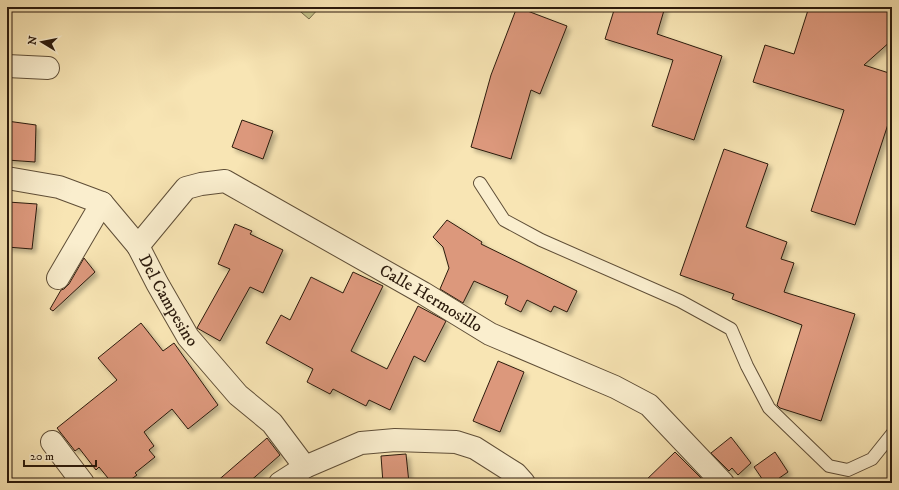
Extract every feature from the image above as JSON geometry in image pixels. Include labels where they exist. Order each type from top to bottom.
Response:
[{"type":"street","points":[[7,66],[48,68]]},
{"type":"street","name":"Del Campesino","points":[[7,178],[59,187],[102,203],[138,246],[157,283],[188,336],[238,395],[272,423],[305,467]]},
{"type":"street","name":"Calle Hermosillo","points":[[138,246],[186,188],[201,184],[225,181],[423,293],[490,334],[615,387],[649,405],[723,483]]},
{"type":"street","points":[[58,278],[102,203]]},
{"type":"street","points":[[280,483],[305,467],[361,443],[395,440],[456,442],[475,448],[516,474],[524,483]]},
{"type":"street","points":[[52,442],[83,483]]},
{"type":"lane","points":[[480,183],[504,220],[541,240],[680,302],[731,329],[747,366],[769,408],[829,466],[848,470],[872,459],[892,434]]},
{"type":"shaded area","points":[[295,7],[320,7],[309,19]]},
{"type":"building","points":[[517,7],[567,26],[540,94],[531,90],[511,159],[471,147],[491,75]]},
{"type":"building","points":[[615,7],[665,7],[657,34],[722,56],[694,140],[652,126],[673,60],[605,39]]},
{"type":"building","points":[[809,7],[892,7],[892,40],[864,65],[892,74],[892,112],[855,225],[811,211],[844,110],[753,82],[765,45],[794,54]]},
{"type":"building","points":[[242,120],[273,131],[263,159],[232,147]]},
{"type":"building","points":[[7,121],[36,125],[35,162],[7,160]]},
{"type":"building","points":[[724,149],[768,164],[746,227],[787,242],[781,259],[794,263],[784,292],[855,314],[821,421],[780,408],[777,405],[802,325],[732,299],[734,294],[680,275]]},
{"type":"building","points":[[8,202],[37,204],[32,249],[7,247]]},
{"type":"building","points":[[447,220],[482,242],[481,244],[577,291],[567,312],[554,306],[551,312],[527,300],[521,312],[505,304],[508,296],[474,281],[463,303],[440,289],[449,268],[443,247],[433,237]]},
{"type":"building","points":[[235,224],[252,231],[250,234],[283,250],[263,293],[250,287],[220,341],[197,328],[230,269],[218,264]]},
{"type":"building","points":[[84,258],[95,272],[53,311],[50,309],[61,290],[69,284]]},
{"type":"building","points":[[353,272],[383,286],[351,351],[387,369],[418,306],[446,321],[425,362],[414,356],[390,410],[369,400],[366,406],[333,389],[330,394],[307,382],[313,369],[266,343],[281,315],[290,320],[311,277],[343,293]]},
{"type":"building","points":[[141,323],[163,351],[174,343],[218,405],[188,429],[172,409],[144,432],[154,446],[149,450],[155,457],[135,473],[137,475],[126,483],[112,483],[99,467],[96,470],[79,448],[75,451],[57,428],[117,380],[98,358]]},
{"type":"building","points":[[498,361],[524,372],[500,432],[473,421]]},
{"type":"building","points":[[731,437],[751,463],[738,475],[732,468],[729,471],[711,453]]},
{"type":"building","points":[[267,438],[280,455],[248,483],[215,483]]},
{"type":"building","points":[[675,452],[706,483],[643,483]]},
{"type":"building","points":[[775,452],[788,472],[772,483],[765,483],[754,467]]},
{"type":"building","points":[[406,454],[409,483],[383,483],[381,456]]}]
